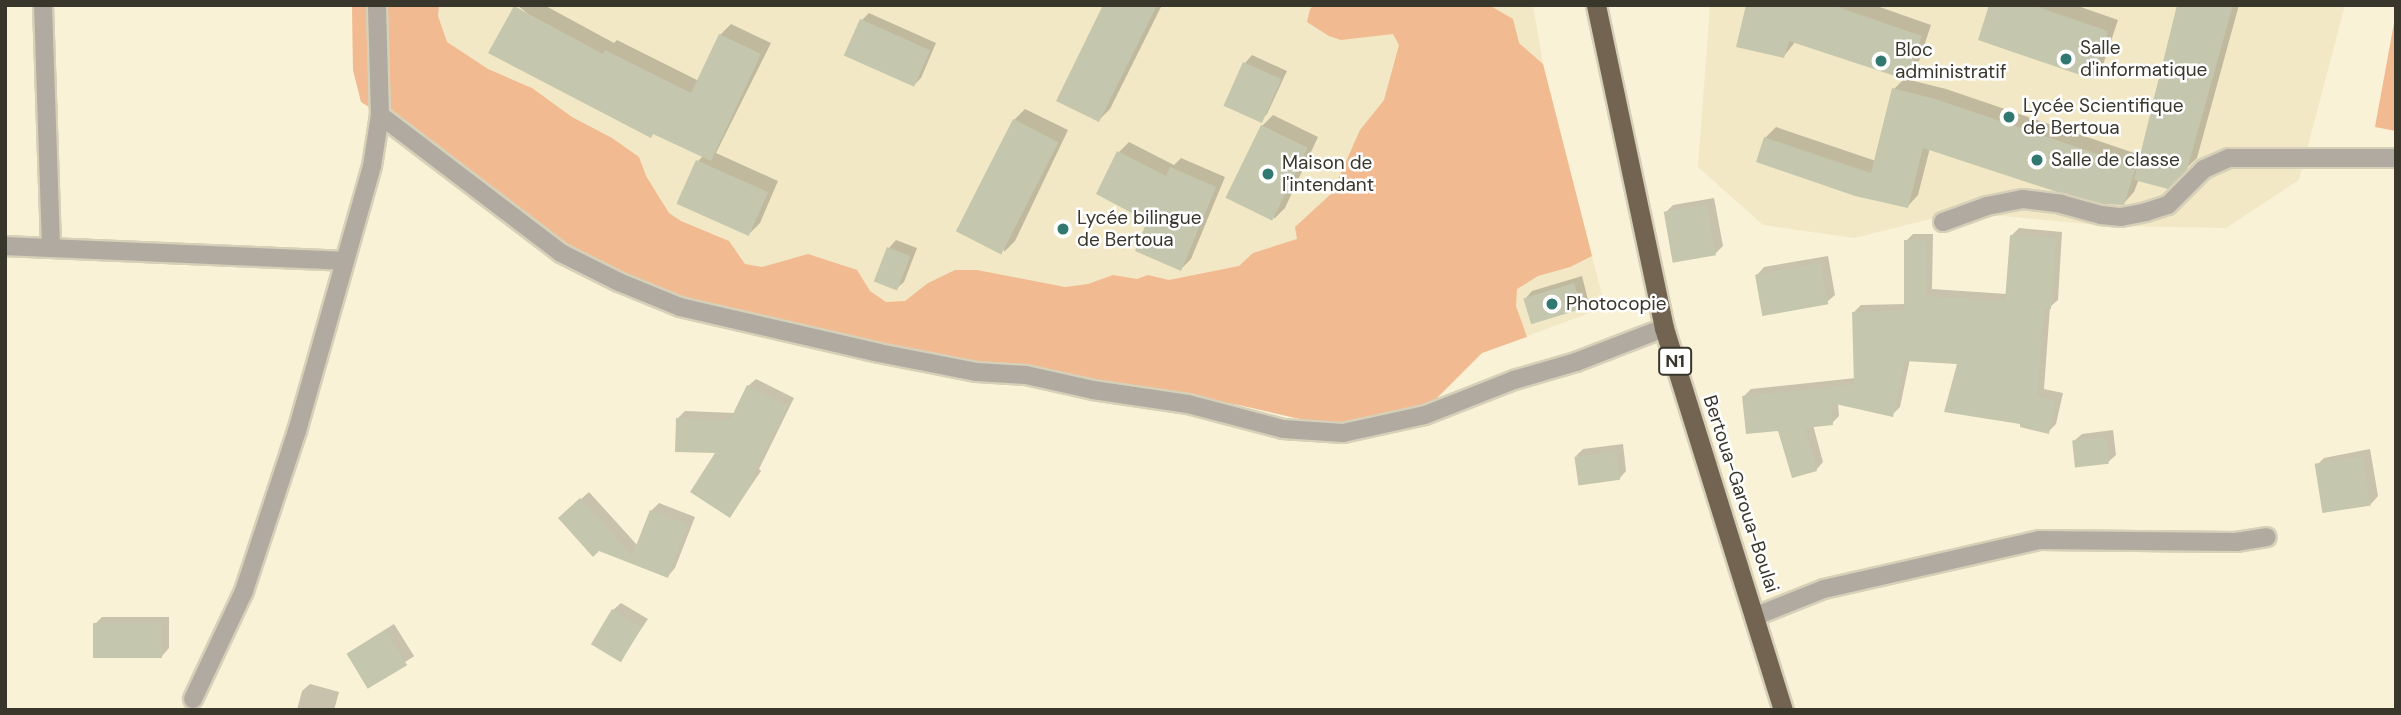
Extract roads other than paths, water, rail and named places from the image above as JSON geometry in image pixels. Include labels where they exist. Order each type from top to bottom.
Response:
[{"type":"highway","name":"Bertoua-Garoua-Boulai","points":[[1596,5],[1664,328],[1783,710]]},
{"type":"street","points":[[43,5],[51,248]]},
{"type":"street","points":[[193,699],[244,591],[297,430],[372,166],[380,115],[377,5]]},
{"type":"street","points":[[380,115],[561,253],[619,282],[680,307],[879,353],[977,372],[1026,375],[1093,390],[1188,404],[1283,429],[1342,433],[1425,415],[1514,380],[1576,362],[1664,328]]},
{"type":"street","points":[[1942,222],[1987,206],[2024,199],[2061,204],[2101,215],[2121,217],[2147,212],[2168,205],[2204,169],[2230,158],[2396,158]]},
{"type":"street","points":[[5,246],[345,261]]},
{"type":"street","points":[[1756,617],[1824,589],[2039,540],[2236,542],[2267,537]]},
{"type":"place","name":"Salle d'informatique","points":[[2066,59]]},
{"type":"place","name":"Bloc administratif","points":[[1881,61]]},
{"type":"place","name":"Lycée Scientifique de Bertoua","points":[[2009,117]]},
{"type":"place","name":"Salle de classe","points":[[2037,160]]},
{"type":"place","name":"Maison de l'intendant","points":[[1268,174]]},
{"type":"place","name":"Lycée bilingue de Bertoua","points":[[1063,229]]},
{"type":"place","name":"Photocopie","points":[[1552,304]]}]
